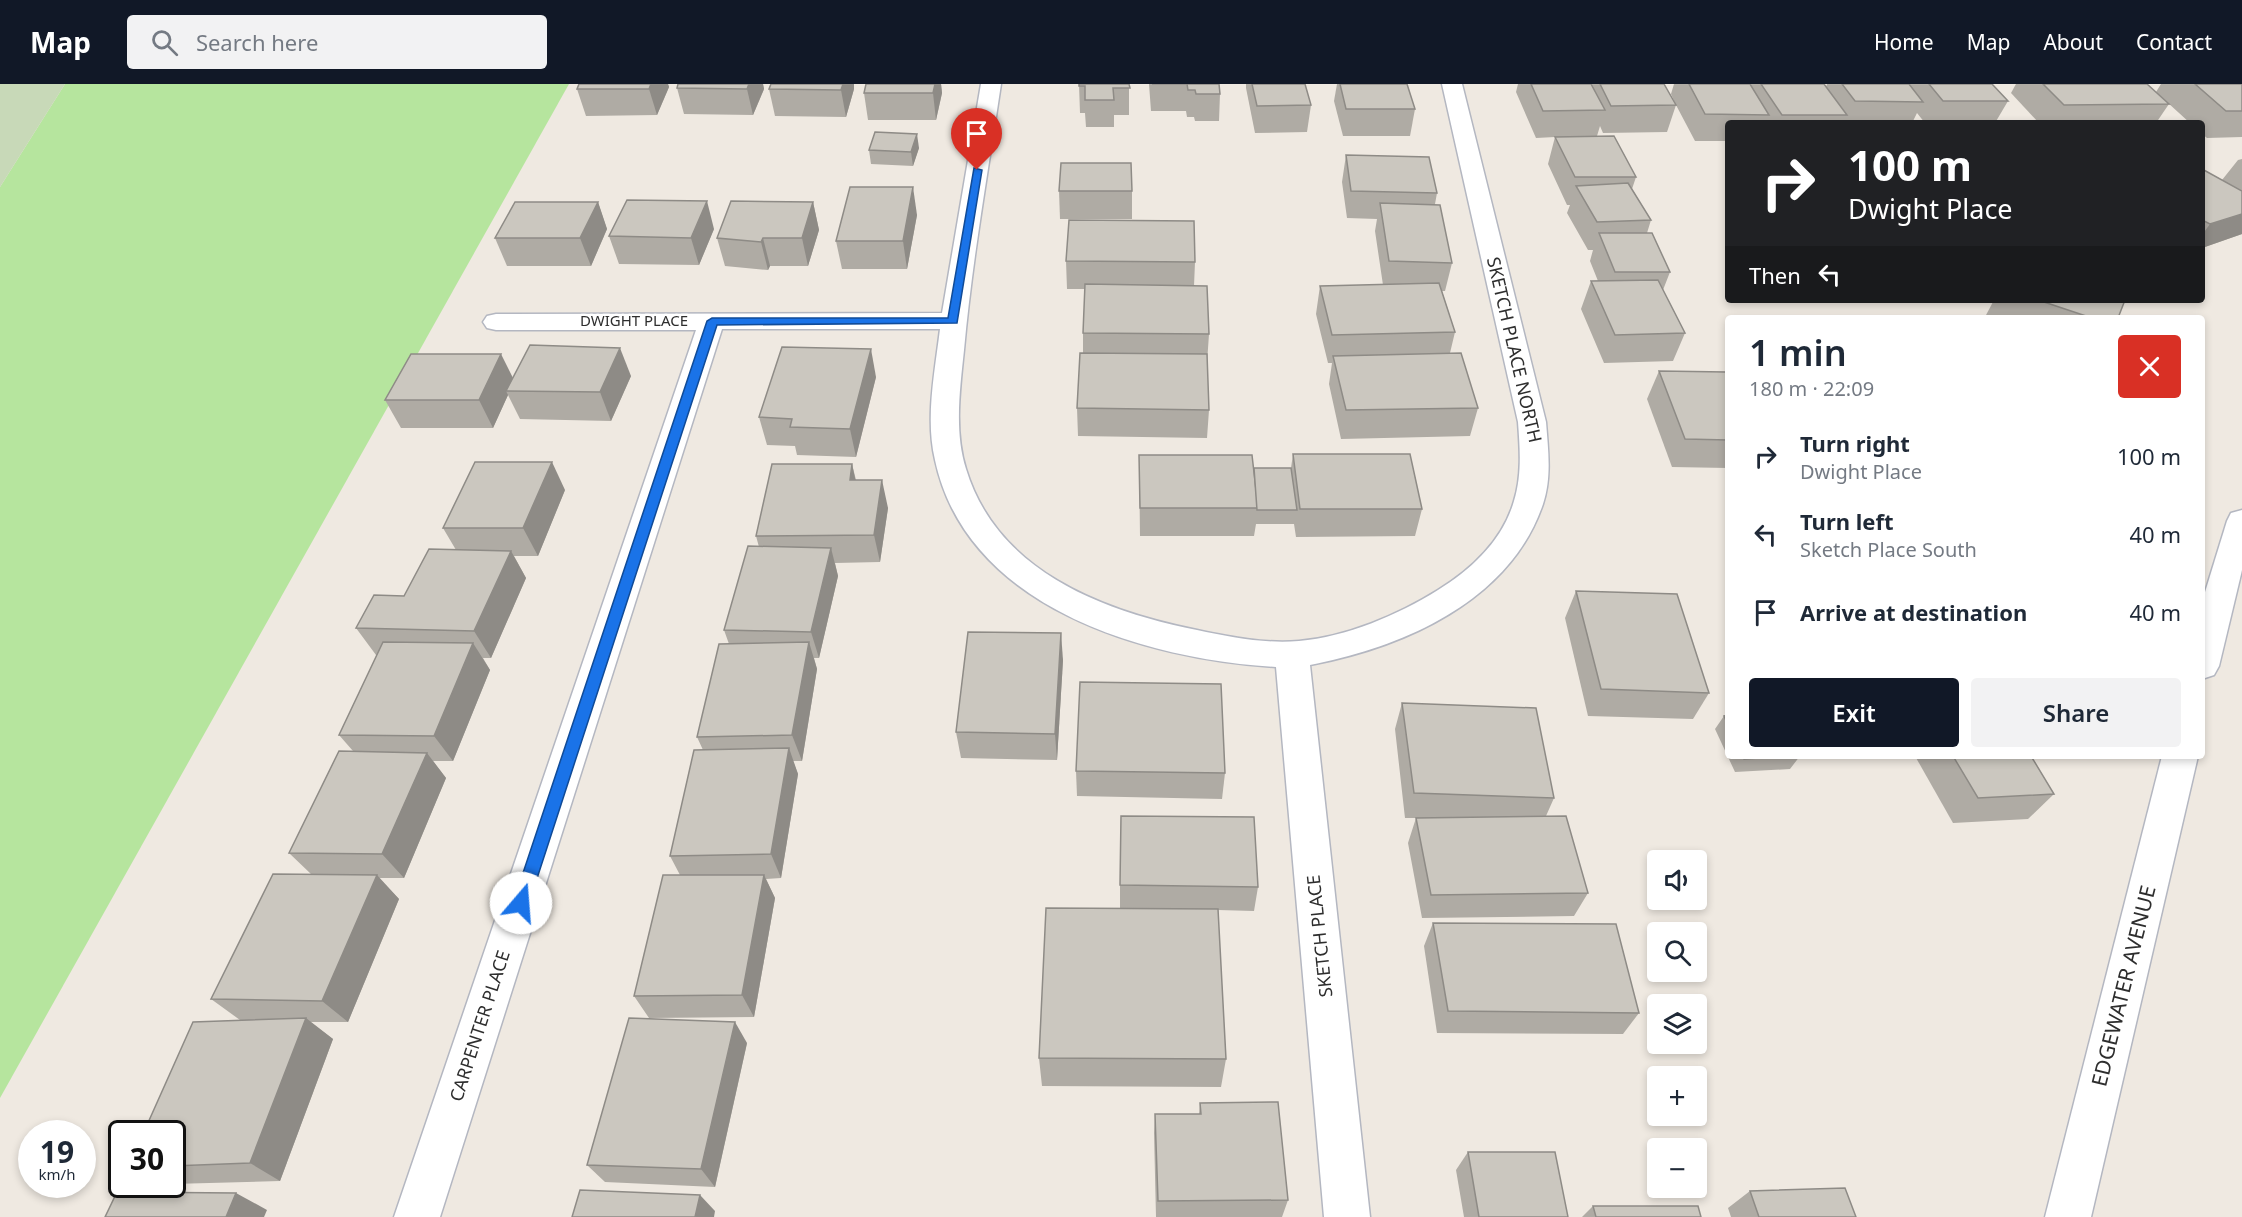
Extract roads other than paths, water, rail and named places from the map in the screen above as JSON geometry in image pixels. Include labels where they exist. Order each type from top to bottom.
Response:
[{"type":"street","name":"SKETCH PLACE NORTH","points":[[991,84],[953,321],[944,428],[951,470],[963,504],[983,537],[1024,576],[1070,606],[1139,630],[1212,647],[1292,655],[1332,647],[1393,629],[1445,603],[1490,568],[1518,531],[1534,491],[1536,447],[1532,422],[1452,84]]},
{"type":"street","name":"CARPENTER PLACE","points":[[417,1217],[712,321]]},
{"type":"street","name":"DWIGHT PLACE","points":[[496,322],[953,321]]},
{"type":"street","points":[[2205,657],[2233,573],[2242,521]]},
{"type":"street","name":"SKETCH PLACE","points":[[1292,655],[1347,1217]]},
{"type":"street","name":"EDGEWATER AVENUE","points":[[2068,1217],[2179,759]]}]
